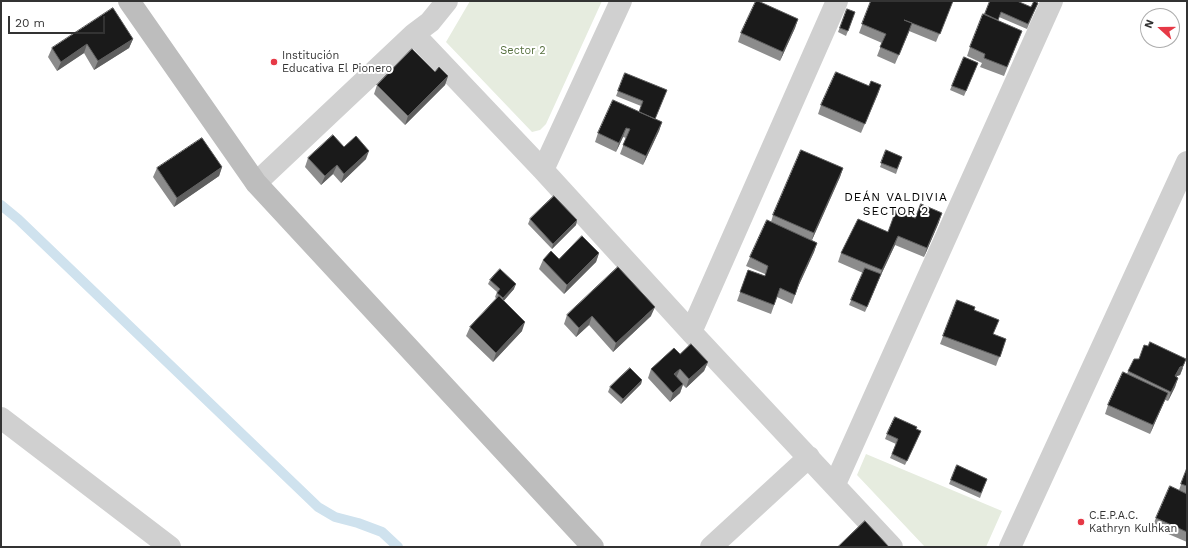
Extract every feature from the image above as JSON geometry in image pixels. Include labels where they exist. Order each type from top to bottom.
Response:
[{"type":"street","points":[[129,1],[256,183],[593,547]]},
{"type":"street","points":[[256,183],[414,34],[430,22],[447,1]]},
{"type":"street","points":[[543,170],[621,1]]},
{"type":"street","points":[[691,332],[837,1]]},
{"type":"street","points":[[835,484],[1052,1]]},
{"type":"street","points":[[414,34],[543,170],[691,332],[835,484],[892,547]]},
{"type":"street","points":[[1010,547],[1187,162]]},
{"type":"street","points":[[1,418],[170,547]]},
{"type":"street","points":[[711,547],[809,457]]},
{"type":"green space","name":"Sector 2","points":[[470,1],[602,1],[546,124],[540,130],[532,132],[446,42]]},
{"type":"green space","points":[[866,454],[1002,511],[986,547],[925,547],[857,475]]},
{"type":"building","points":[[756,1],[798,19],[783,52],[741,33]]},
{"type":"building","points":[[871,1],[953,1],[940,34],[912,23],[899,55],[880,47],[886,34],[862,24]]},
{"type":"building","points":[[990,1],[1017,1],[1031,7],[1034,1],[1038,3],[1028,24],[1001,12],[998,20],[985,14]]},
{"type":"building","points":[[113,8],[133,39],[98,61],[87,44],[61,62],[52,48]]},
{"type":"building","points":[[847,9],[855,12],[848,31],[840,28]]},
{"type":"building","points":[[983,14],[1022,31],[1007,67],[984,58],[985,54],[970,47]]},
{"type":"building","points":[[412,49],[435,72],[439,67],[448,76],[408,116],[377,85]]},
{"type":"building","points":[[964,57],[978,63],[966,91],[952,86]]},
{"type":"building","points":[[836,72],[869,86],[871,81],[881,85],[865,124],[821,105]]},
{"type":"building","points":[[625,73],[667,90],[655,119],[639,112],[643,101],[618,91]]},
{"type":"building","points":[[613,100],[662,122],[646,156],[623,145],[630,129],[626,128],[619,143],[598,133]]},
{"type":"building","points":[[333,135],[344,147],[356,136],[369,151],[344,174],[337,165],[325,176],[308,158]]},
{"type":"building","points":[[202,138],[222,167],[177,198],[157,168]]},
{"type":"building","points":[[801,150],[843,168],[814,233],[773,215]]},
{"type":"building","points":[[886,150],[902,157],[897,169],[881,163]]},
{"type":"building","points":[[554,196],[577,220],[553,244],[530,219]]},
{"type":"building","points":[[921,204],[942,213],[927,248],[898,236],[882,270],[841,253],[858,219],[888,232],[896,210],[915,218]]},
{"type":"building","points":[[767,220],[817,243],[800,280],[795,295],[780,288],[774,305],[740,292],[748,270],[765,276],[768,266],[750,257]]},
{"type":"building","points":[[582,236],[599,253],[567,285],[543,260],[551,251],[559,259]]},
{"type":"building","points":[[618,267],[655,307],[616,343],[592,316],[579,328],[567,315]]},
{"type":"building","points":[[865,268],[881,274],[867,307],[851,300]]},
{"type":"building","points":[[500,269],[516,284],[503,298],[497,293],[500,289],[490,280]]},
{"type":"building","points":[[499,296],[525,322],[496,353],[470,327]]},
{"type":"building","points":[[957,300],[975,307],[974,310],[999,320],[993,334],[1006,339],[1000,357],[943,336]]},
{"type":"building","points":[[1150,342],[1186,359],[1183,366],[1180,367],[1175,376],[1178,378],[1171,392],[1128,371],[1134,359],[1139,359],[1144,345],[1148,346]]},
{"type":"building","points":[[691,344],[708,362],[689,379],[680,369],[674,374],[683,384],[673,393],[651,369],[674,348],[680,354]]},
{"type":"building","points":[[630,368],[642,380],[623,399],[610,387]]},
{"type":"building","points":[[1123,372],[1168,393],[1153,425],[1108,405]]},
{"type":"building","points":[[895,417],[917,427],[916,429],[921,431],[907,461],[892,454],[898,439],[887,434]]},
{"type":"building","points":[[957,465],[987,479],[981,493],[951,480]]},
{"type":"building","points":[[1187,468],[1187,486],[1181,484]]},
{"type":"building","points":[[1170,486],[1187,494],[1187,532],[1156,518]]},
{"type":"building","points":[[865,521],[889,547],[838,547]]},
{"type":"waterway","points":[[1,205],[18,219],[318,507],[335,517],[358,523],[382,532],[398,547]]},
{"type":"place","name":"Institución Educativa El Pionero","points":[[274,62]]},
{"type":"place","name":"C.E.P.A.C. Kathryn Kulhkan","points":[[1081,522]]},
{"type":"district","name":"DEÁN VALDIVIA SECTOR 2","points":[[896,204]]}]
